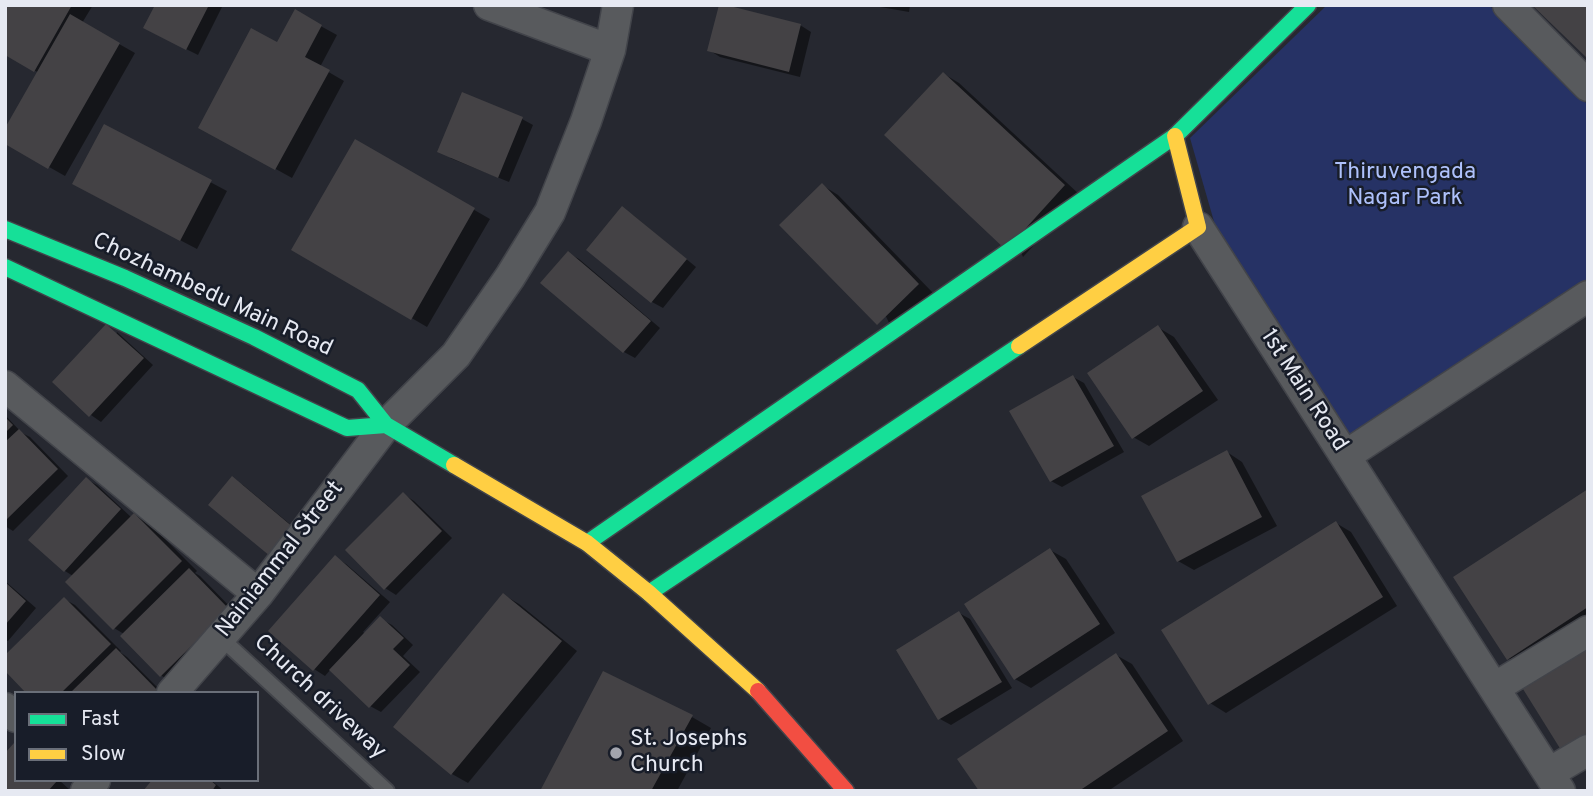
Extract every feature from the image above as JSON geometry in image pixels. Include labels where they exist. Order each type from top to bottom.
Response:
[{"type":"street","points":[[488,5],[610,50]]},
{"type":"street","name":"Nainiammal Street","points":[[174,691],[258,594],[386,425],[456,355],[510,277],[550,212],[586,121],[610,50],[618,5]]},
{"type":"street","points":[[587,542],[1175,136],[1308,5]]},
{"type":"street","points":[[1508,5],[1588,86]]},
{"type":"street","name":"1st Main Road","points":[[1175,136],[1198,227],[1555,782]]},
{"type":"street","points":[[649,593],[1198,227]]},
{"type":"street","name":"Chozhambedu Main Road","points":[[5,229],[254,337],[358,390],[386,425],[587,542],[760,692],[846,791]]},
{"type":"street","points":[[5,267],[347,428],[386,425]]},
{"type":"street","points":[[1345,456],[1588,296]]},
{"type":"street","points":[[5,386],[258,594]]},
{"type":"street","points":[[1494,688],[1588,631]]},
{"type":"street","points":[[1555,782],[1588,750]]},
{"type":"lane","name":"Church driveway","points":[[220,638],[387,791]]},
{"type":"green space","name":"Thiruvengada Nagar Park","points":[[1327,5],[1489,5],[1588,105],[1588,282],[1352,440],[1215,225],[1190,138]]},
{"type":"building","points":[[5,5],[72,5],[34,72],[5,55]]},
{"type":"building","points":[[155,5],[209,5],[186,50],[143,28]]},
{"type":"building","points":[[719,5],[801,24],[789,72],[707,51]]},
{"type":"building","points":[[1532,5],[1588,5],[1588,59]]},
{"type":"building","points":[[295,9],[322,25],[305,57],[330,70],[275,170],[198,128],[251,28],[277,42]]},
{"type":"building","points":[[70,14],[120,43],[48,169],[5,144],[5,128]]},
{"type":"building","points":[[943,72],[1065,185],[1006,250],[884,135]]},
{"type":"building","points":[[462,92],[523,117],[498,178],[437,152]]},
{"type":"building","points":[[104,124],[212,180],[180,241],[72,184]]},
{"type":"building","points":[[355,139],[475,208],[411,320],[291,250]]},
{"type":"building","points":[[822,183],[919,284],[877,325],[779,225]]},
{"type":"building","points":[[622,206],[687,259],[651,303],[586,250]]},
{"type":"building","points":[[568,251],[651,321],[623,353],[540,283]]},
{"type":"building","points":[[106,324],[144,358],[89,417],[52,382]]},
{"type":"building","points":[[1158,325],[1203,391],[1132,439],[1087,373]]},
{"type":"building","points":[[1073,375],[1114,446],[1050,482],[1009,411]]},
{"type":"building","points":[[5,417],[13,425],[5,433]]},
{"type":"building","points":[[19,429],[58,469],[5,521],[5,442]]},
{"type":"building","points":[[1227,450],[1262,517],[1177,562],[1141,496]]},
{"type":"building","points":[[232,476],[294,528],[270,556],[208,505]]},
{"type":"building","points":[[86,477],[121,509],[64,572],[28,540]]},
{"type":"building","points":[[1588,489],[1588,607],[1507,660],[1453,577]]},
{"type":"building","points":[[403,492],[442,531],[384,590],[345,550]]},
{"type":"building","points":[[134,513],[182,561],[113,630],[65,582]]},
{"type":"building","points":[[1336,521],[1383,597],[1208,705],[1161,630]]},
{"type":"building","points":[[1050,548],[1100,624],[1014,680],[964,604]]},
{"type":"building","points":[[335,555],[380,595],[313,671],[268,631]]},
{"type":"building","points":[[189,568],[229,609],[160,677],[120,636]]},
{"type":"building","points":[[5,582],[26,601],[5,625]]},
{"type":"building","points":[[503,593],[562,641],[451,775],[393,727]]},
{"type":"building","points":[[64,597],[111,644],[63,691],[24,691],[5,671],[5,655]]},
{"type":"building","points":[[959,611],[1002,682],[938,720],[896,650]]},
{"type":"building","points":[[380,616],[404,638],[393,649],[410,665],[369,708],[329,670]]},
{"type":"building","points":[[1588,637],[1588,745],[1566,758],[1518,681]]},
{"type":"building","points":[[116,648],[158,691],[72,691]]},
{"type":"building","points":[[1116,653],[1168,731],[1079,791],[979,791],[957,759]]},
{"type":"building","name":"St. Josephs Church","points":[[603,671],[693,715],[651,791],[540,791]]},
{"type":"building","points":[[14,743],[14,782],[56,782],[48,791],[5,791],[5,753]]},
{"type":"building","points":[[150,782],[212,782],[216,785],[212,791],[143,791]]},
{"type":"traffic: fast","points":[[587,543],[1175,136],[1308,5]]},
{"type":"traffic: fast","points":[[5,229],[125,278],[254,337],[358,390],[386,425],[454,465]]},
{"type":"traffic: fast","points":[[5,267],[347,428],[386,425]]},
{"type":"traffic: fast","points":[[649,593],[1019,346]]},
{"type":"traffic: slow","points":[[1019,346],[1198,227],[1175,136]]},
{"type":"traffic: slow","points":[[454,465],[587,543],[649,593],[758,691]]},
{"type":"traffic: jam","points":[[758,691],[846,791]]},
{"type":"place","name":"St. Josephs Church","points":[[616,753]]}]
